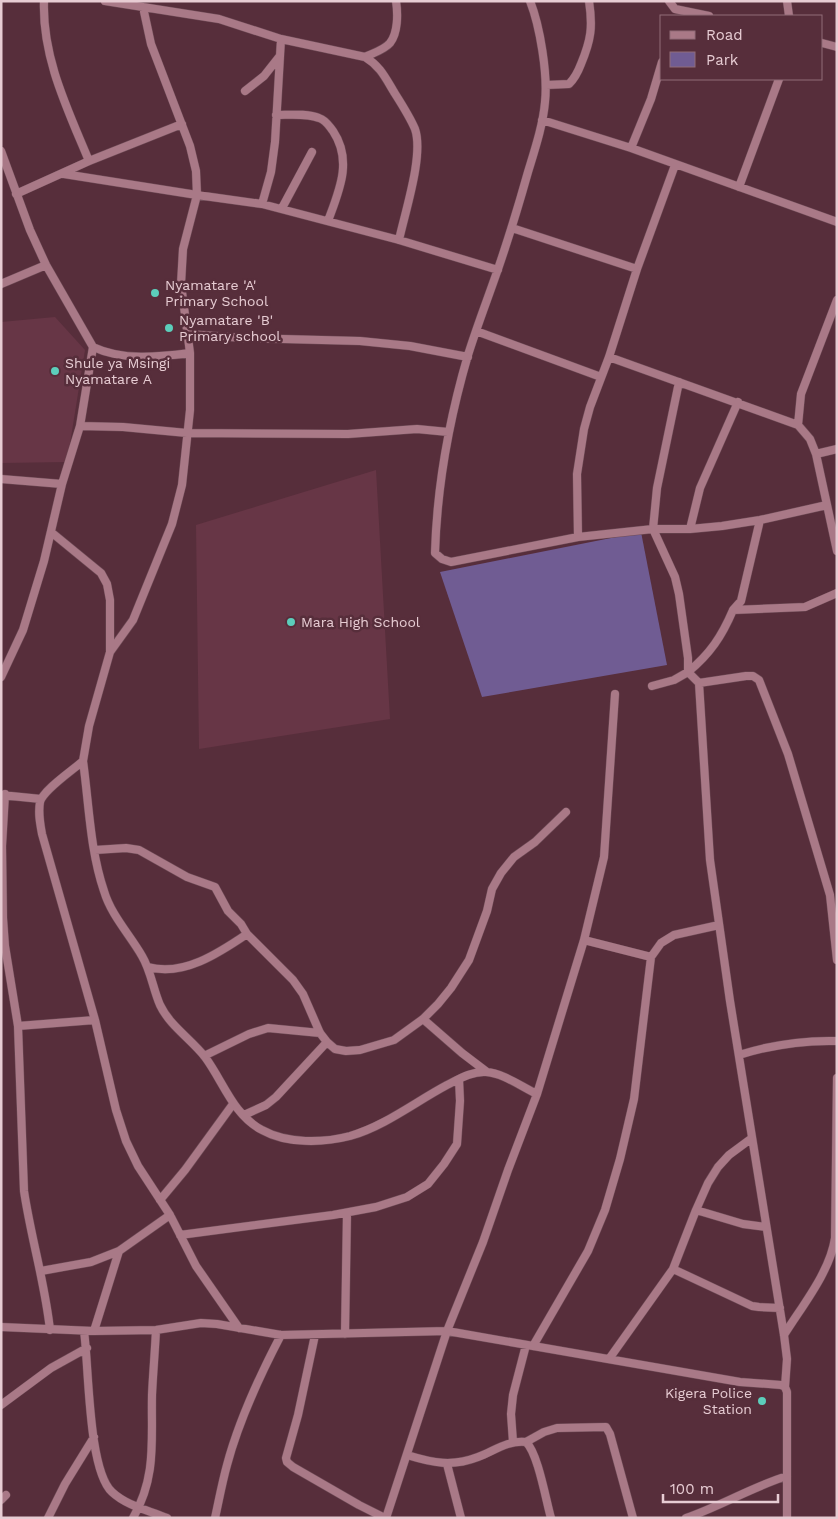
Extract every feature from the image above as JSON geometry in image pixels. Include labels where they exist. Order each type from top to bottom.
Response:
[{"type":"street","points":[[44,1],[48,54],[89,161]]},
{"type":"street","points":[[105,1],[219,19],[280,39],[365,57],[376,63],[397,96],[415,130],[416,162],[399,240]]},
{"type":"street","points":[[365,57],[381,50],[390,43],[396,24],[396,1]]},
{"type":"street","points":[[530,1],[539,28],[546,84],[546,102],[512,228],[476,331],[448,432],[440,477],[435,553],[442,559],[451,562],[578,537],[653,529],[690,529],[760,520],[827,505]]},
{"type":"street","points":[[546,84],[569,84],[574,79],[590,44],[592,29],[589,1]]},
{"type":"street","points":[[669,1],[675,12],[700,15]]},
{"type":"street","points":[[787,1],[788,15]]},
{"type":"street","points":[[110,652],[133,620],[172,524],[182,484],[186,433],[190,410],[190,353],[181,284],[183,249],[197,195],[196,171],[190,146],[151,44],[143,7]]},
{"type":"street","points":[[262,204],[271,172],[280,39]]},
{"type":"street","points":[[823,43],[837,47]]},
{"type":"street","points":[[245,91],[264,76],[278,57]]},
{"type":"street","points":[[631,148],[651,99],[660,69]]},
{"type":"street","points":[[740,186],[779,80]]},
{"type":"street","points":[[276,115],[321,118],[330,126],[340,143],[344,154],[344,165],[337,197],[328,221]]},
{"type":"street","points":[[542,120],[631,148],[837,222]]},
{"type":"street","points":[[16,194],[64,174],[89,161],[182,124]]},
{"type":"street","points":[[1,152],[30,230],[46,265],[93,347],[103,352],[140,356],[190,353]]},
{"type":"street","points":[[282,208],[312,152]]},
{"type":"street","points":[[578,537],[577,496],[580,451],[590,407],[675,165]]},
{"type":"street","points":[[64,174],[282,208],[399,240],[498,270]]},
{"type":"street","points":[[512,228],[637,269]]},
{"type":"street","points":[[1,284],[46,265]]},
{"type":"street","points":[[798,425],[801,394],[837,300]]},
{"type":"street","points":[[476,331],[601,377]]},
{"type":"street","points":[[187,334],[244,338],[360,341],[410,346],[468,357]]},
{"type":"street","points":[[1,677],[23,630],[51,532],[62,484],[80,426],[93,347]]},
{"type":"street","points":[[609,357],[798,425],[810,439],[816,454],[837,550]]},
{"type":"street","points":[[679,382],[657,488],[653,529],[674,577],[679,594],[688,672],[699,683],[710,860],[730,1001],[787,1359],[784,1387],[787,1392],[787,1518]]},
{"type":"street","points":[[690,529],[700,488],[738,402]]},
{"type":"street","points":[[80,426],[123,427],[186,433],[348,434],[417,429],[448,432]]},
{"type":"street","points":[[816,454],[837,449]]},
{"type":"street","points":[[1,479],[62,484]]},
{"type":"street","points":[[652,686],[674,680],[688,672],[701,662],[723,633],[733,610],[741,602],[760,520]]},
{"type":"street","points":[[51,532],[101,573],[108,584],[110,652],[89,726],[83,761],[95,850],[104,893],[111,908],[148,967],[161,1006],[172,1022],[204,1056],[233,1104],[260,1130],[282,1138],[323,1140],[350,1136],[374,1127],[459,1079],[472,1074],[487,1072]]},
{"type":"street","points":[[733,610],[805,607],[837,594]]},
{"type":"street","points":[[699,683],[746,676],[753,676],[759,680],[788,754],[833,894],[837,960]]},
{"type":"street","points":[[315,1335],[298,1415],[286,1458],[287,1462],[359,1505],[386,1518],[447,1331],[483,1242],[537,1094],[584,940],[604,857],[615,694]]},
{"type":"street","points":[[83,761],[51,787],[41,799],[39,813],[42,834],[95,1020],[116,1110],[126,1141],[138,1166],[170,1216],[196,1266],[239,1328]]},
{"type":"street","points":[[41,799],[3,794],[2,887],[5,946],[18,1026],[24,1191],[41,1271],[50,1330]]},
{"type":"street","points":[[95,850],[126,848],[138,850],[187,877],[215,887],[228,912],[293,980],[309,1006],[320,1032],[327,1042],[335,1049],[346,1052],[394,1040],[423,1019],[451,988],[469,960],[487,911],[492,889],[501,872],[514,857],[535,842],[566,812]]},
{"type":"street","points":[[513,1442],[511,1414],[513,1395],[529,1346],[588,1251],[605,1210],[620,1159],[634,1099],[651,957],[661,943],[674,934],[719,925]]},
{"type":"street","points":[[148,967],[167,971],[191,965],[223,950],[247,934]]},
{"type":"street","points":[[584,940],[651,957]]},
{"type":"street","points":[[423,1019],[487,1072],[498,1075],[537,1094]]},
{"type":"street","points":[[18,1026],[95,1020]]},
{"type":"street","points":[[204,1056],[249,1034],[268,1028],[320,1032]]},
{"type":"street","points":[[739,1055],[773,1046],[802,1042],[837,1041]]},
{"type":"street","points":[[244,1116],[266,1105],[276,1097],[327,1042]]},
{"type":"street","points":[[784,1335],[835,1254],[837,1078]]},
{"type":"street","points":[[180,1235],[346,1213],[376,1207],[407,1197],[428,1184],[444,1164],[456,1144],[460,1108],[459,1079]]},
{"type":"street","points":[[160,1200],[185,1170],[233,1104]]},
{"type":"street","points":[[609,1359],[673,1269],[696,1210],[708,1183],[718,1167],[734,1151],[752,1138]]},
{"type":"street","points":[[696,1210],[725,1219],[766,1227]]},
{"type":"street","points":[[345,1334],[346,1213]]},
{"type":"street","points":[[41,1271],[91,1262],[119,1251],[170,1216]]},
{"type":"street","points":[[94,1331],[119,1251]]},
{"type":"street","points":[[673,1269],[752,1306],[780,1308]]},
{"type":"street","points":[[1,1328],[84,1331],[156,1330],[201,1323],[280,1335],[447,1331],[740,1382],[774,1384],[784,1387]]},
{"type":"street","points":[[133,1518],[149,1482],[152,1458],[152,1392],[156,1330]]},
{"type":"street","points":[[84,1331],[94,1437],[99,1466],[105,1483],[115,1494],[139,1508],[167,1518]]},
{"type":"street","points":[[215,1518],[235,1438],[253,1391],[280,1335]]},
{"type":"street","points":[[1,1405],[51,1368],[87,1348]]},
{"type":"street","points":[[407,1455],[430,1462],[447,1464],[465,1462],[513,1442],[526,1442],[552,1429],[606,1426],[610,1434],[633,1518]]},
{"type":"street","points":[[48,1518],[94,1437]]},
{"type":"street","points":[[526,1442],[535,1458],[551,1518]]},
{"type":"street","points":[[447,1464],[461,1518]]},
{"type":"street","points":[[686,1518],[711,1509],[757,1486],[787,1476]]},
{"type":"shaded area","points":[[55,317],[85,350],[67,462],[1,463],[1,322]]},
{"type":"shaded area","name":"Mara High School","points":[[376,470],[390,719],[199,749],[196,525]]},
{"type":"green space","points":[[641,532],[667,665],[482,697],[440,572]]},
{"type":"place","name":"Nyamatare 'A' Primary School","points":[[155,293]]},
{"type":"place","name":"Nyamatare 'B' Primary school","points":[[169,328]]},
{"type":"place","name":"Shule ya Msingi Nyamatare A","points":[[55,371]]},
{"type":"place","name":"Mara High School","points":[[291,622]]},
{"type":"place","name":"Kigera Police Station","points":[[762,1401]]}]
